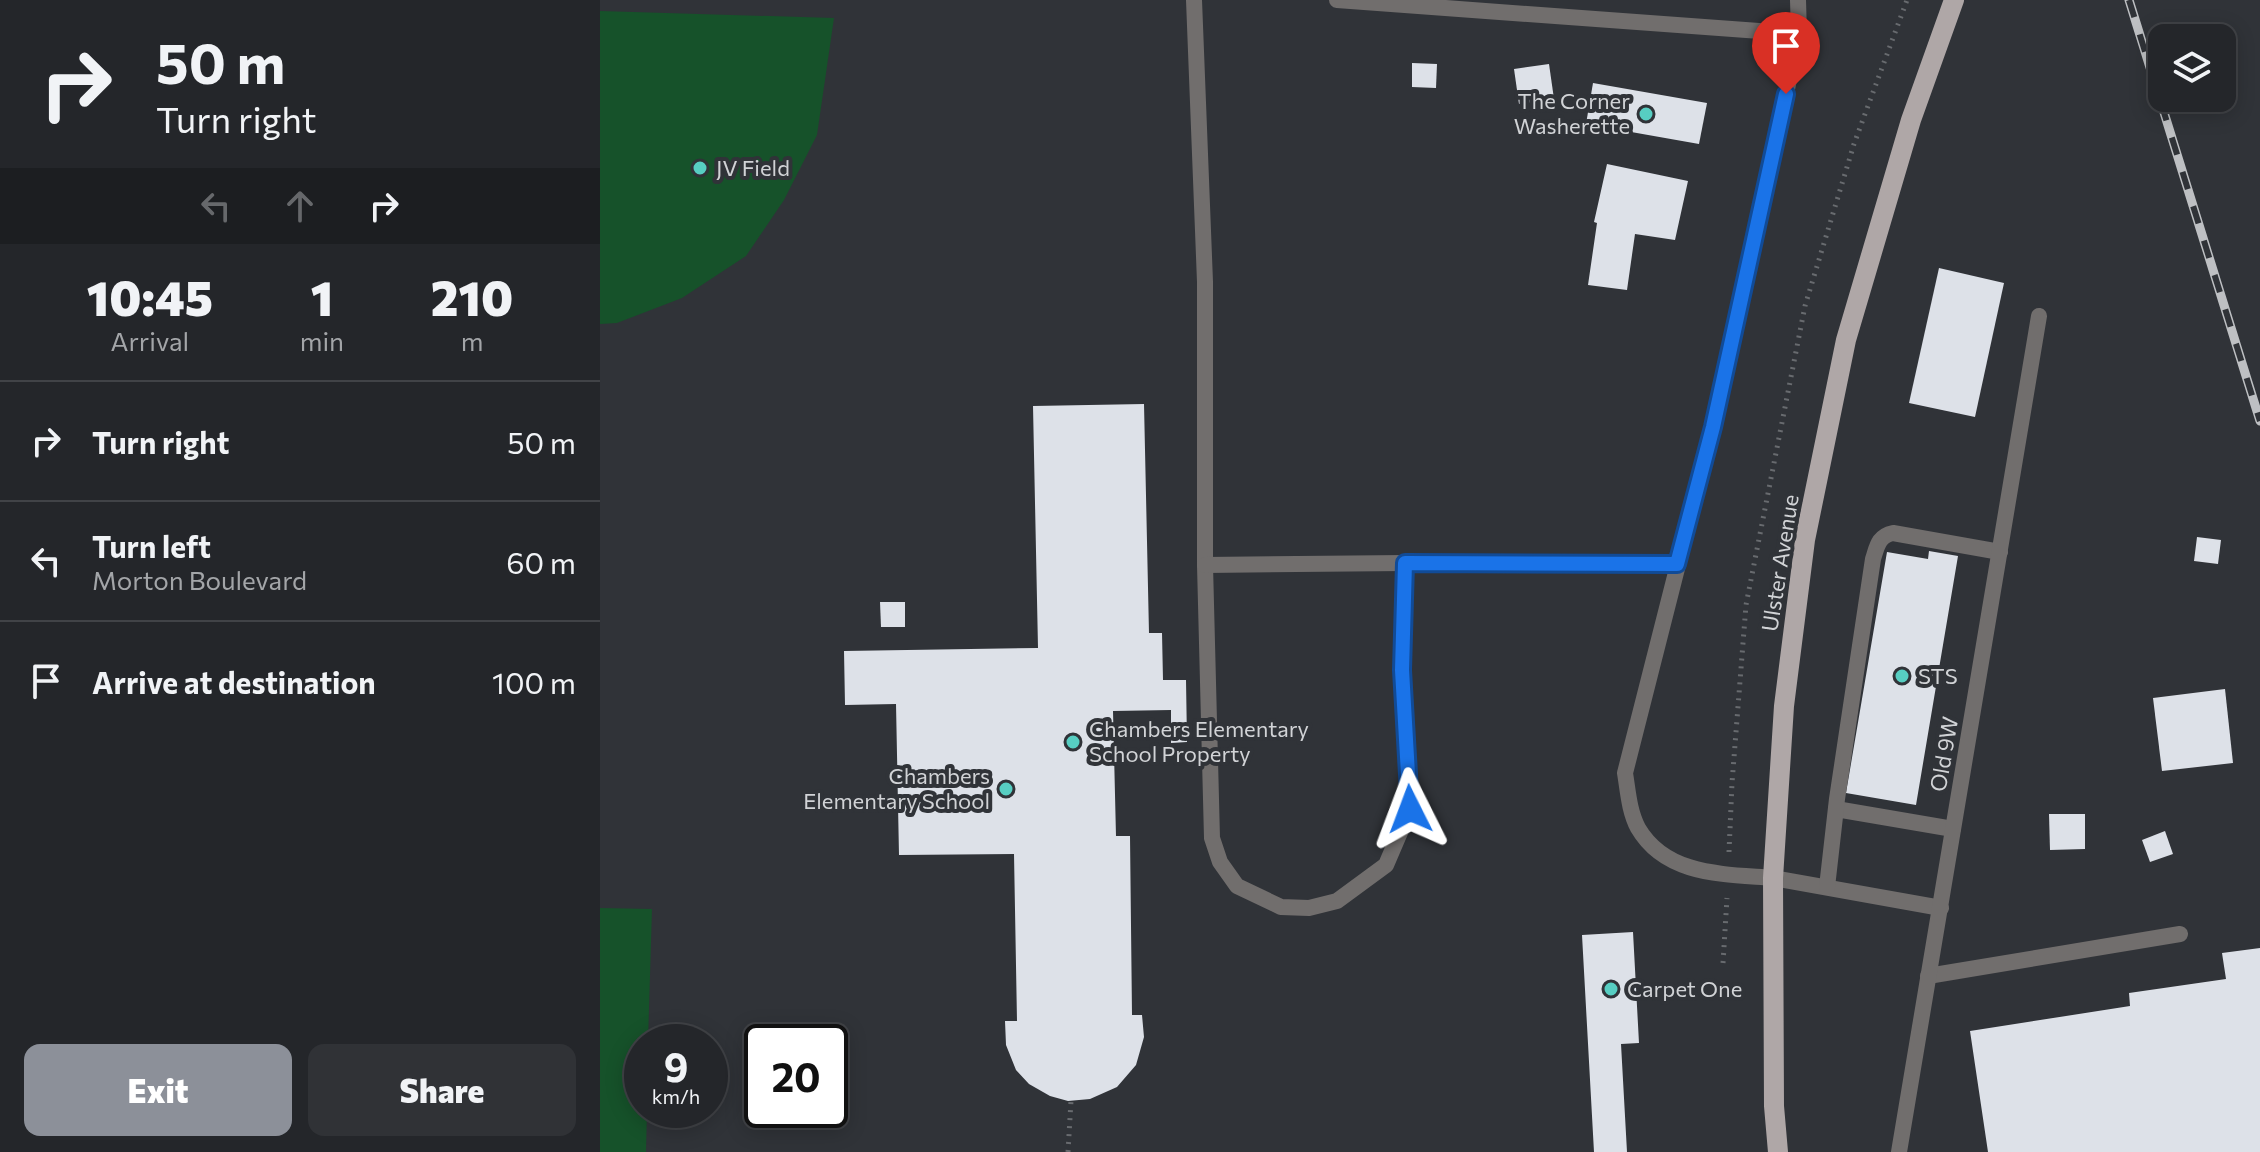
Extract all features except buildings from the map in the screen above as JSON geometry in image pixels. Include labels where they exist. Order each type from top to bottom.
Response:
[{"type":"main road","name":"Ulster Avenue","points":[[1778,1152],[1774,1106],[1773,878],[1784,706],[1805,540],[1846,340],[1911,120],[1954,0]]},
{"type":"street","points":[[1194,0],[1205,282],[1205,565],[1212,838],[1220,862],[1237,886],[1281,907],[1309,908],[1337,901],[1386,865],[1410,809],[1402,670],[1405,563]]},
{"type":"street","points":[[1337,0],[1799,34]]},
{"type":"street","points":[[1798,0],[1799,34],[1713,427],[1625,773],[1630,807],[1638,829],[1665,858],[1683,867],[1728,875],[1773,878],[1941,908]]},
{"type":"street","name":"Old 9W","points":[[1899,1152],[2039,316]]},
{"type":"street","points":[[1827,887],[1873,559],[1879,541],[1885,534],[1893,533],[2000,552]]},
{"type":"street","points":[[1205,565],[1677,564]]},
{"type":"street","points":[[1836,809],[1953,829]]},
{"type":"street","points":[[1928,976],[2180,934]]},
{"type":"path","points":[[1723,963],[1732,783],[1746,605],[1805,306],[1854,144],[1907,0]]},
{"type":"path","points":[[1068,1152],[1071,1101]]},
{"type":"green space","name":"JV Field","points":[[600,11],[834,18],[817,135],[784,200],[746,256],[682,298],[617,323],[600,324]]},
{"type":"green space","points":[[600,908],[652,909],[649,1024],[624,1024],[624,1128],[647,1128],[646,1152],[600,1152]]},
{"type":"railway","points":[[2129,0],[2260,421]]},
{"type":"place","name":"The Corner Washerette","points":[[1646,114]]},
{"type":"place","name":"JV Field","points":[[700,168]]},
{"type":"place","name":"STS","points":[[1902,676]]},
{"type":"place","name":"Chambers Elementary School Property","points":[[1073,742]]},
{"type":"place","name":"Chambers Elementary School","points":[[1006,789]]},
{"type":"place","name":"Carpet One","points":[[1611,989]]},
{"type":"route","points":[[1410,809],[1402,670],[1405,563],[1677,564],[1713,427],[1786,94]]}]
